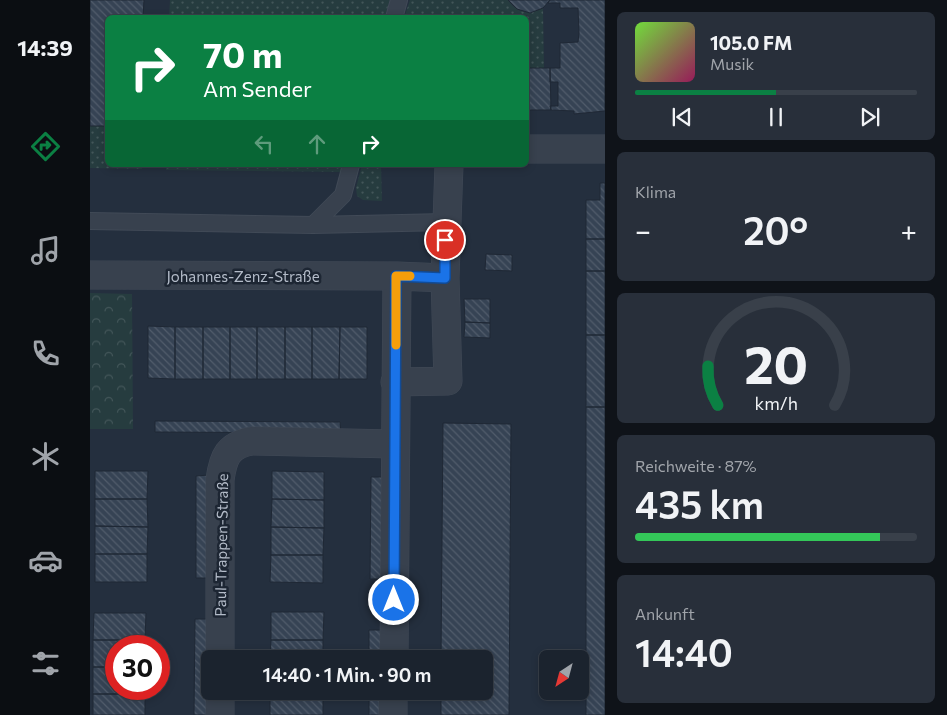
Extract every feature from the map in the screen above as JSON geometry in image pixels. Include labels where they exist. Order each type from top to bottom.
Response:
[{"type":"street","points":[[529,149],[604,149]]},
{"type":"street","points":[[395,382],[448,381],[445,278],[449,167]]},
{"type":"street","name":"Johannes-Zenz-Straße","points":[[90,275],[396,276],[445,278]]},
{"type":"street","points":[[394,650],[396,276]]},
{"type":"street","name":"Paul-Trappen-Straße","points":[[220,650],[220,480],[222,462],[231,450],[240,443],[252,441],[394,444]]},
{"type":"street","points":[[220,700],[220,715]]},
{"type":"street","points":[[393,715],[394,700]]},
{"type":"lane","points":[[395,15],[399,0]]},
{"type":"lane","points":[[313,225],[342,195],[350,167]]},
{"type":"lane","points":[[90,221],[313,225],[446,222]]},
{"type":"green space","points":[[170,0],[390,0],[386,15],[169,15]]},
{"type":"green space","points":[[410,0],[508,0],[515,8],[524,12],[533,12],[543,8],[544,68],[529,68],[529,15],[405,15]]},
{"type":"green space","points":[[90,126],[105,126],[105,167],[142,167],[142,169],[90,168]]},
{"type":"green space","points":[[166,167],[343,167],[342,172],[166,170]]},
{"type":"green space","points":[[361,167],[381,167],[382,201],[363,200],[357,196],[356,188]]},
{"type":"green space","points":[[90,293],[132,294],[133,429],[90,429]]},
{"type":"building","points":[[90,0],[144,0],[143,15],[105,15],[105,126],[90,126]]},
{"type":"building","points":[[508,0],[550,0],[543,8],[530,13],[517,9]]},
{"type":"building","points":[[550,0],[605,0],[605,111],[574,114],[574,111],[551,110],[550,106],[558,106],[558,82],[550,82],[550,68],[560,68],[560,43],[578,42],[579,33],[578,8],[560,8],[560,3],[548,3]]},
{"type":"building","points":[[529,68],[550,68],[551,110],[529,110]]},
{"type":"building","points":[[600,183],[605,183],[605,239],[586,239],[586,200],[600,200]]},
{"type":"building","points":[[586,239],[605,239],[605,271],[586,271]]},
{"type":"building","points":[[486,254],[512,255],[512,271],[485,270]]},
{"type":"building","points":[[586,271],[605,271],[605,335],[586,335]]},
{"type":"building","points":[[464,299],[490,299],[490,323],[465,322]]},
{"type":"building","points":[[465,322],[490,323],[490,338],[464,337]]},
{"type":"building","points":[[148,326],[175,327],[175,379],[148,378]]},
{"type":"building","points":[[175,327],[203,327],[203,379],[175,379]]},
{"type":"building","points":[[203,327],[230,327],[230,379],[203,379]]},
{"type":"building","points":[[230,327],[257,327],[257,379],[230,379]]},
{"type":"building","points":[[257,327],[285,327],[285,379],[257,379]]},
{"type":"building","points":[[285,327],[312,327],[312,379],[285,379]]},
{"type":"building","points":[[312,327],[340,327],[339,379],[312,379]]},
{"type":"building","points":[[340,327],[367,327],[367,379],[339,379]]},
{"type":"building","points":[[586,335],[605,335],[605,407],[586,407]]},
{"type":"building","points":[[586,407],[605,407],[605,715],[586,715],[586,700],[589,700],[589,650],[586,650]]},
{"type":"building","points":[[155,421],[340,422],[341,433],[155,432]]},
{"type":"building","points":[[443,423],[511,424],[509,715],[441,715],[441,700],[493,700],[493,650],[441,650]]},
{"type":"building","points":[[95,471],[148,471],[147,499],[95,499]]},
{"type":"building","points":[[272,471],[324,472],[324,500],[272,499]]},
{"type":"building","points":[[209,475],[209,578],[196,578],[196,476]]},
{"type":"building","points":[[371,477],[383,477],[383,579],[370,579]]},
{"type":"building","points":[[95,499],[147,499],[148,527],[95,526]]},
{"type":"building","points":[[272,499],[324,500],[324,528],[271,527]]},
{"type":"building","points":[[95,526],[148,527],[147,554],[95,554]]},
{"type":"building","points":[[271,527],[324,528],[323,555],[271,555]]},
{"type":"building","points":[[95,554],[147,554],[147,582],[95,582]]},
{"type":"building","points":[[271,555],[323,555],[323,583],[270,582]]},
{"type":"building","points":[[271,612],[324,612],[323,640],[271,640]]},
{"type":"building","points":[[94,613],[146,613],[145,635],[105,635],[105,640],[93,640]]},
{"type":"building","points":[[195,619],[209,619],[209,650],[201,650],[201,700],[208,700],[208,715],[194,715]]},
{"type":"building","points":[[369,630],[383,630],[383,650],[369,650]]},
{"type":"building","points":[[93,640],[105,640],[105,667],[93,667]]},
{"type":"building","points":[[271,640],[323,640],[323,650],[270,650]]},
{"type":"building","points":[[93,667],[105,667],[105,694],[93,694]]},
{"type":"building","points":[[93,694],[105,694],[105,700],[145,700],[145,715],[93,715]]},
{"type":"building","points":[[270,700],[323,700],[323,715],[270,715]]},
{"type":"building","points":[[369,700],[382,700],[382,715],[369,715]]},
{"type":"slow traffic","points":[[396,345],[396,276],[410,276]]},
{"type":"route","points":[[394,600],[396,276],[445,278],[445,240]]}]
